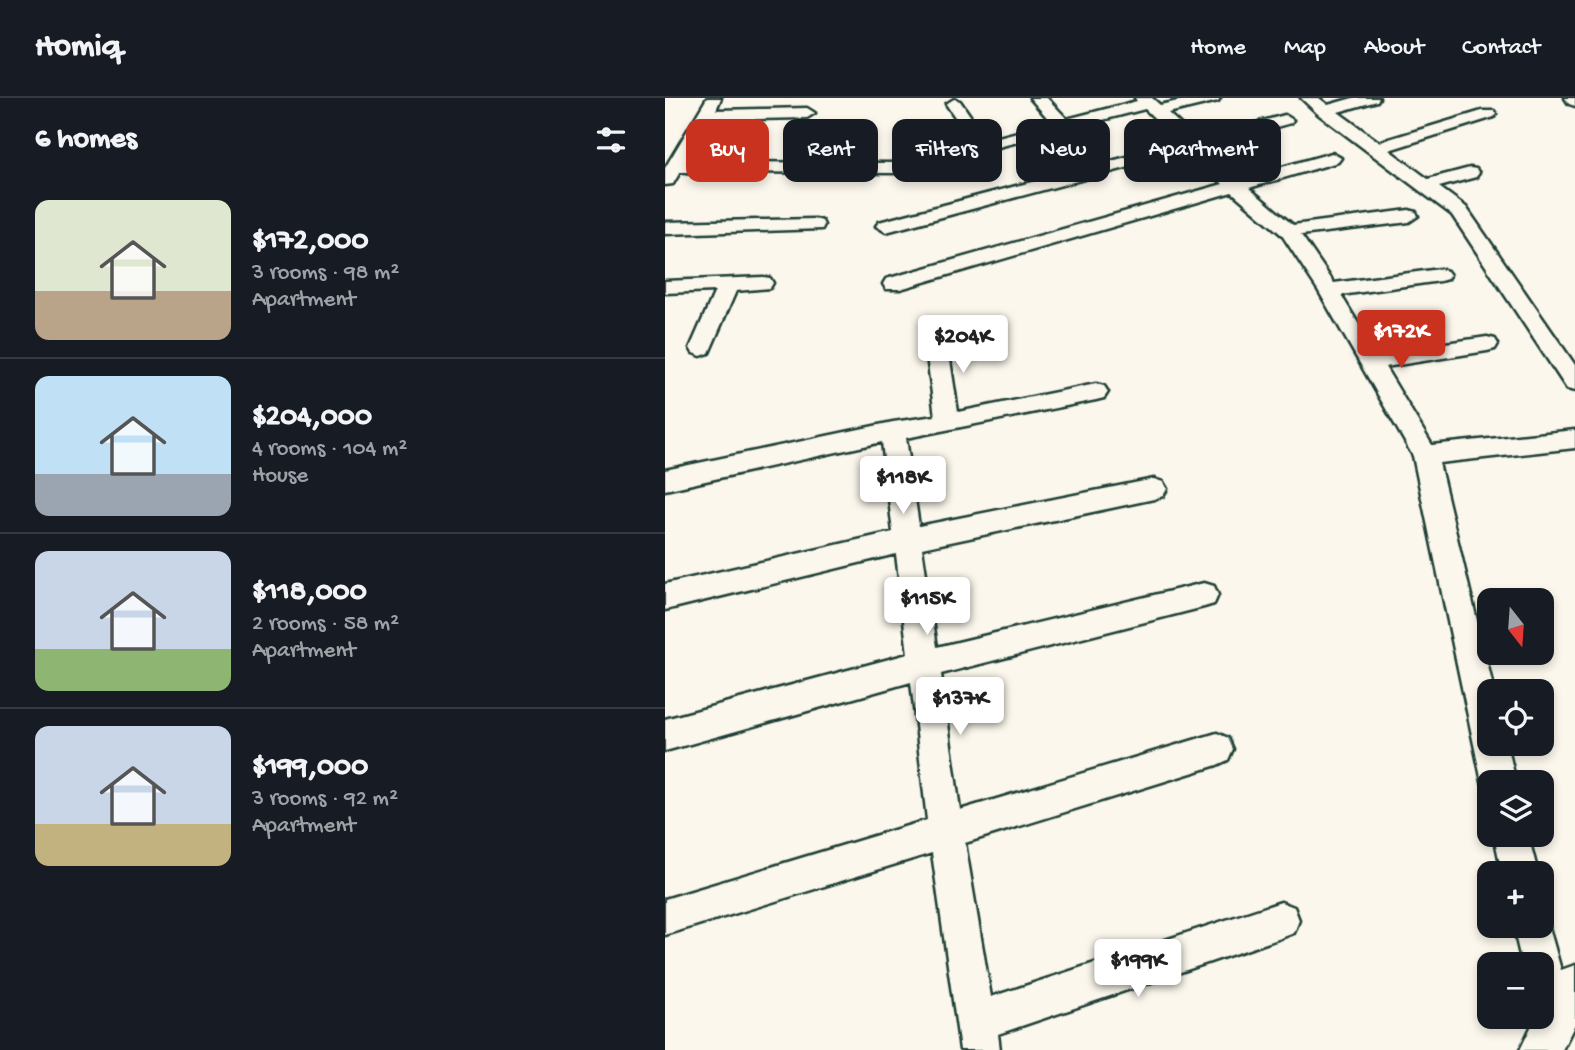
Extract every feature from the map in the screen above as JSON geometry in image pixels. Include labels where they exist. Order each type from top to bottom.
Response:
[{"type":"street","points":[[665,183],[674,159],[716,98]]},
{"type":"street","points":[[1038,98],[1057,119]]},
{"type":"street","points":[[1084,119],[1149,104],[1212,98]]},
{"type":"street","points":[[1308,98],[1459,211],[1575,383]]},
{"type":"street","points":[[1324,111],[1371,98]]},
{"type":"street","points":[[954,104],[964,119]]},
{"type":"street","points":[[1149,104],[1165,119]]},
{"type":"street","points":[[706,115],[807,113]]},
{"type":"street","points":[[1378,148],[1488,114]]},
{"type":"street","points":[[1281,121],[1285,120]]},
{"type":"street","points":[[893,284],[1332,158]]},
{"type":"street","points":[[674,159],[892,167]]},
{"type":"street","points":[[886,226],[1124,162]]},
{"type":"street","points":[[1426,185],[1470,173]]},
{"type":"street","points":[[1232,182],[1289,231],[1328,290],[1425,454],[1477,684]]},
{"type":"street","points":[[1289,231],[1409,216]]},
{"type":"street","points":[[665,228],[815,225]]},
{"type":"street","points":[[1328,290],[1440,275]]},
{"type":"street","points":[[665,287],[763,283]]},
{"type":"street","points":[[701,348],[728,285]]},
{"type":"street","points":[[935,334],[948,423]]},
{"type":"street","points":[[1370,362],[1487,344]]},
{"type":"street","points":[[665,480],[893,431],[948,423],[1097,392]]},
{"type":"street","points":[[893,431],[946,830],[978,1036],[1281,919]]},
{"type":"street","points":[[1425,454],[1575,439]]},
{"type":"street","points":[[665,597],[909,539],[1154,489]]},
{"type":"street","points":[[665,735],[924,664],[1204,596]]},
{"type":"street","points":[[665,917],[1217,750]]},
{"type":"street","points":[[1547,1037],[1575,984]]}]
